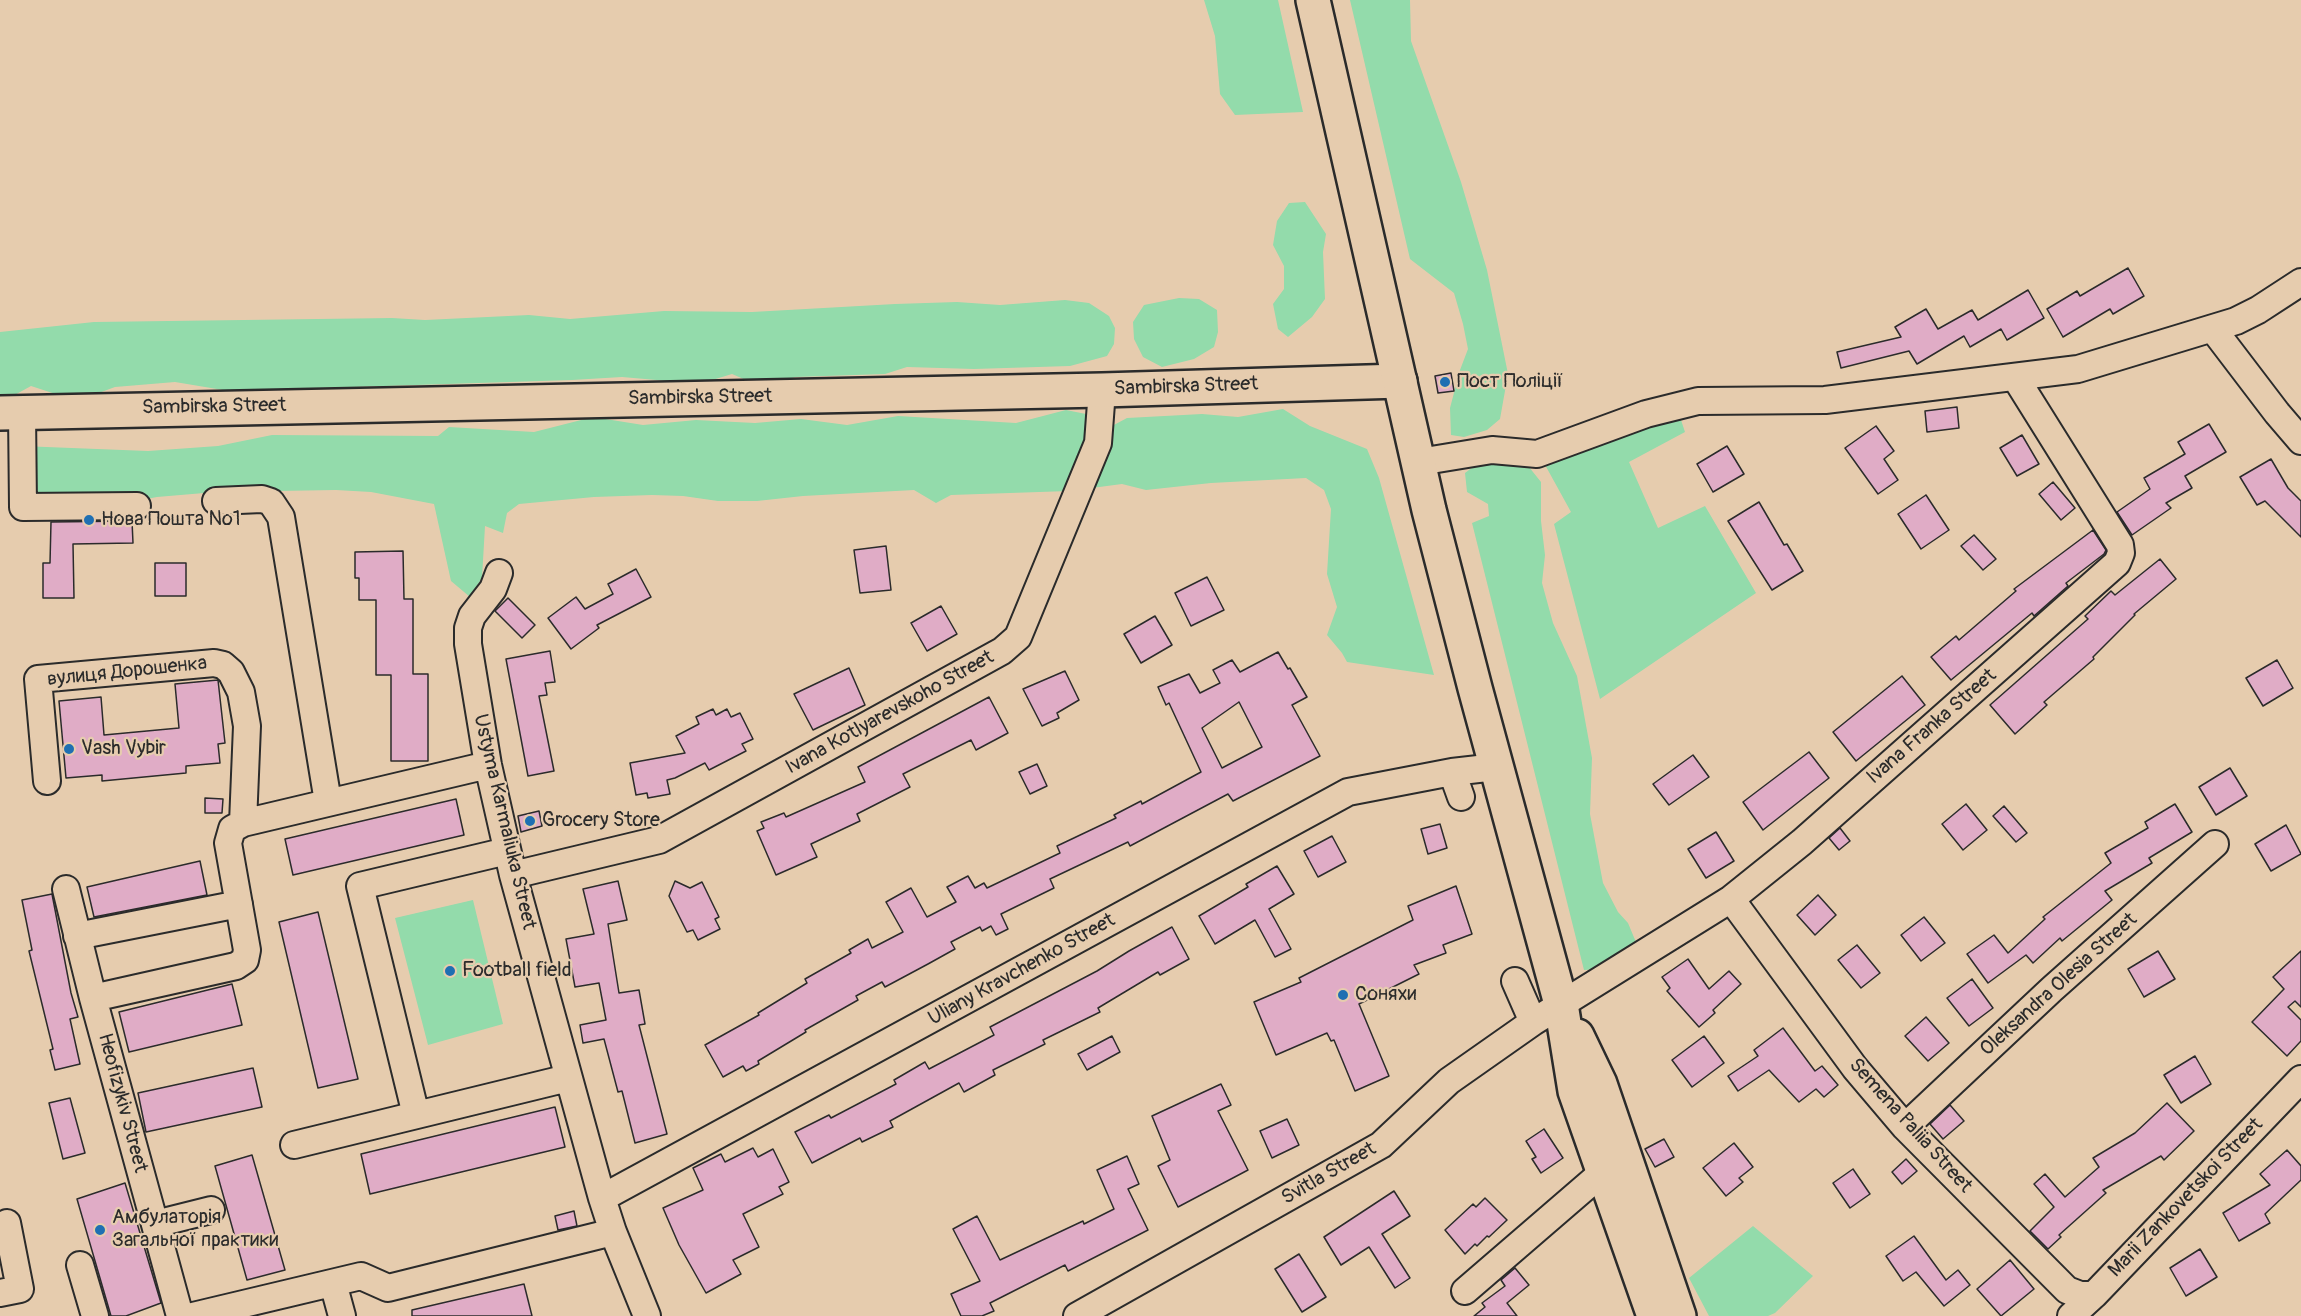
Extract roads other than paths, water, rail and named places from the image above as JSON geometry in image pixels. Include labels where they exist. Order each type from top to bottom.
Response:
[{"type":"main road","points":[[1313,0],[1429,510],[1496,766],[1562,1004],[1575,1091],[1654,1316]]},
{"type":"main road","name":"Sambirska Street","points":[[11,412],[1102,390],[1400,381]]},
{"type":"main road","points":[[1562,1004],[1600,1084],[1679,1316]]},
{"type":"street","points":[[1419,462],[1492,450],[1537,454],[1646,414],[1698,401],[1825,400],[2078,369],[2213,329],[2258,310],[2301,282]]},
{"type":"street","points":[[2213,329],[2301,441]]},
{"type":"street","name":"Ivana Franka Street","points":[[1562,1004],[1731,899],[1802,842],[2117,563],[2121,553],[2120,545],[2015,377]]},
{"type":"street","name":"Ivana Kotlyarevskoho Street","points":[[513,875],[659,840],[1002,651],[1018,637],[1098,443],[1102,390]]},
{"type":"street","points":[[11,412],[23,507],[137,506]]},
{"type":"street","points":[[216,501],[262,498],[271,502],[281,517],[328,802]]},
{"type":"street","name":"Ustyma Karmaliuka Street","points":[[500,573],[492,589],[472,616],[468,628],[468,644],[488,765],[513,875],[602,1198],[613,1232],[647,1316]]},
{"type":"street","name":"вулиця Дорошенка","points":[[47,781],[38,679],[214,663],[223,665],[231,672],[241,692],[247,726],[243,822]]},
{"type":"street","points":[[93,998],[236,966],[245,960],[247,950],[228,843],[232,830],[243,822],[488,765]]},
{"type":"street","name":"Uliany Kravchenko Street","points":[[602,1198],[1348,792],[1496,766]]},
{"type":"street","points":[[1452,772],[1461,797]]},
{"type":"street","name":"Oleksandra Olesia Street","points":[[1905,1127],[2052,989],[2215,844]]},
{"type":"street","points":[[416,1115],[360,886],[507,851]]},
{"type":"street","name":"Heofizykiv Street","points":[[66,889],[93,998],[180,1316]]},
{"type":"street","name":"Semena Paliia Street","points":[[1731,899],[1855,1068],[1905,1127],[2067,1290],[2080,1295],[2094,1295]]},
{"type":"street","points":[[77,936],[239,904]]},
{"type":"street","points":[[1515,981],[1533,1022]]},
{"type":"street","name":"Svitla Street","points":[[1077,1316],[1381,1145],[1449,1081],[1562,1004]]},
{"type":"street","points":[[294,1145],[568,1078]]},
{"type":"street","name":"Marii Zankovetskoi Street","points":[[2071,1316],[2094,1295],[2301,1079]]},
{"type":"street","points":[[1465,1291],[1603,1172]]},
{"type":"street","points":[[155,1224],[211,1210]]},
{"type":"street","points":[[0,1293],[20,1289],[7,1223]]},
{"type":"street","points":[[193,1316],[361,1276],[388,1288],[613,1232]]},
{"type":"street","points":[[80,1265],[94,1316]]},
{"type":"street","points":[[333,1283],[342,1316]]},
{"type":"place","name":"Пост Поліції","points":[[1445,382]]},
{"type":"place","name":"Нова Пошта №1","points":[[89,520]]},
{"type":"place","name":"Vash Vybir","points":[[69,749]]},
{"type":"place","name":"Grocery Store","points":[[530,821]]},
{"type":"place","name":"Football field","points":[[450,971]]},
{"type":"place","name":"Соняхи","points":[[1343,995]]},
{"type":"place","name":"Амбулаторія Загальної практики","points":[[100,1230]]}]
